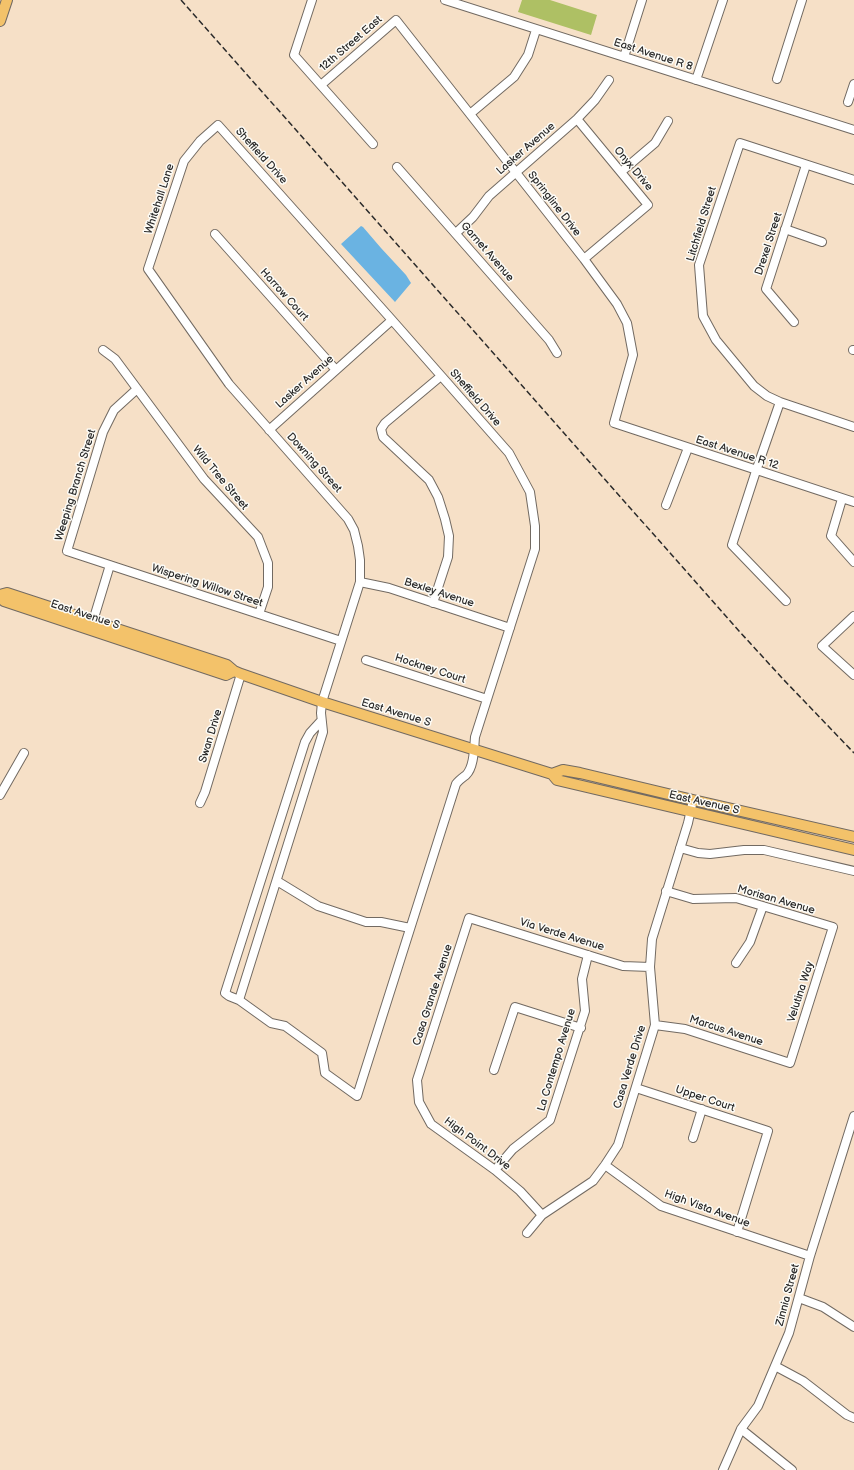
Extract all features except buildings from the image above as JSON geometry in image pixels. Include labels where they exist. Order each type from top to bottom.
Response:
[{"type":"main road","points":[[0,21],[7,0]]},
{"type":"main road","name":"East Avenue S","points":[[237,673],[226,675],[4,601],[0,595],[7,593],[93,620],[227,665],[237,673],[322,702],[552,774],[557,780],[854,850]]},
{"type":"main road","name":"East Avenue S","points":[[552,774],[563,770],[574,772],[854,836]]},
{"type":"street","points":[[312,0],[294,55],[373,144]]},
{"type":"street","name":"East Avenue R 8","points":[[445,0],[854,130]]},
{"type":"street","points":[[624,57],[642,0]]},
{"type":"street","points":[[696,80],[723,0]]},
{"type":"street","points":[[777,79],[802,0]]},
{"type":"street","name":"12th Street East","points":[[321,85],[396,20]]},
{"type":"street","name":"Springline Drive","points":[[396,20],[584,259],[617,304],[627,323],[633,355],[614,424]]},
{"type":"street","points":[[470,114],[514,77],[528,55],[536,30]]},
{"type":"street","name":"Lasker Avenue","points":[[456,233],[473,217],[489,196],[577,119],[609,80]]},
{"type":"street","points":[[848,102],[854,84]]},
{"type":"street","name":"Onyx Drive","points":[[577,119],[648,205],[584,259]]},
{"type":"street","points":[[621,172],[655,142],[668,121]]},
{"type":"street","name":"Whitehall Lane","points":[[148,269],[184,161],[200,141],[218,125]]},
{"type":"street","name":"Sheffield Drive","points":[[218,125],[509,454],[530,492],[535,526],[535,549],[475,737],[470,769],[466,775],[458,780],[456,784],[357,1096],[325,1073],[322,1054],[285,1026],[271,1023],[239,1000]]},
{"type":"street","name":"Litchfield Street","points":[[806,164],[740,143],[701,259],[700,277],[703,316],[716,340],[754,386],[767,396],[780,402],[854,426]]},
{"type":"street","points":[[806,164],[854,180]]},
{"type":"street","name":"Drexel Street","points":[[794,322],[766,289],[806,164]]},
{"type":"street","name":"Garnet Avenue","points":[[397,167],[549,340],[557,353]]},
{"type":"street","points":[[785,229],[822,242]]},
{"type":"street","name":"Harrow Court","points":[[216,234],[336,370]]},
{"type":"street","name":"Downing Street","points":[[148,269],[229,384],[348,519],[354,530],[360,560],[360,582],[322,702],[321,721],[323,732],[239,1000]]},
{"type":"street","name":"Lasker Avenue","points":[[269,430],[392,320]]},
{"type":"street","name":"Wild Tree Street","points":[[103,350],[115,359],[204,479],[258,537],[268,563],[268,587],[259,614]]},
{"type":"street","points":[[434,603],[448,557],[449,536],[445,519],[438,497],[429,480],[383,437],[380,429],[385,423],[441,376]]},
{"type":"street","name":"Weeping Branch Street","points":[[66,551],[103,432],[114,410],[137,389]]},
{"type":"street","points":[[780,402],[732,545],[786,602]]},
{"type":"street","name":"East Avenue R 12","points":[[614,424],[854,502]]},
{"type":"street","points":[[666,505],[688,448]]},
{"type":"street","points":[[842,499],[831,536],[854,562]]},
{"type":"street","name":"Wispering Willow Street","points":[[66,551],[342,641]]},
{"type":"street","points":[[48,615],[62,615],[89,623],[93,620],[110,565]]},
{"type":"street","name":"Bexley Avenue","points":[[360,582],[389,588],[510,628]]},
{"type":"street","points":[[854,616],[822,646],[854,676]]},
{"type":"street","name":"Hockney Court","points":[[366,660],[487,699]]},
{"type":"street","name":"Swan Drive","points":[[200,803],[205,792],[237,673]]},
{"type":"street","points":[[239,1000],[225,993],[305,742],[310,733],[321,721]]},
{"type":"street","points":[[0,795],[24,753]]},
{"type":"street","name":"Casa Verde Drive","points":[[527,1233],[542,1215],[593,1180],[605,1165],[618,1144],[655,1025],[650,967],[652,939],[693,800]]},
{"type":"street","points":[[680,848],[698,853],[710,854],[744,850],[764,850],[854,871]]},
{"type":"street","points":[[277,881],[318,906],[366,922],[381,922],[410,928]]},
{"type":"street","name":"Morisan Avenue","points":[[666,892],[692,899],[736,898],[833,928]]},
{"type":"street","points":[[736,963],[750,942],[763,906]]},
{"type":"street","name":"Via Verde Avenue","points":[[469,918],[623,966],[650,967]]},
{"type":"street","name":"Casa Grande Avenue","points":[[417,1080],[469,918]]},
{"type":"street","name":"Velutina Way","points":[[790,1063],[833,928]]},
{"type":"street","name":"La Contempo Avenue","points":[[495,1170],[513,1149],[550,1120],[581,1028],[585,1011],[582,979],[588,955]]},
{"type":"street","points":[[494,1070],[516,1007],[581,1028]]},
{"type":"street","name":"Marcus Avenue","points":[[655,1025],[685,1029],[790,1063]]},
{"type":"street","name":"High Point Drive","points":[[417,1080],[419,1102],[432,1124],[495,1170],[520,1191],[542,1215]]},
{"type":"street","name":"Upper Court","points":[[636,1088],[768,1131],[737,1232]]},
{"type":"street","points":[[694,1138],[702,1109]]},
{"type":"street","name":"Zinnia Street","points":[[722,1470],[741,1429],[758,1406],[789,1333],[810,1256],[854,1118]]},
{"type":"street","name":"High Vista Avenue","points":[[605,1165],[661,1206],[810,1256]]},
{"type":"street","points":[[799,1298],[823,1307],[854,1327]]},
{"type":"street","points":[[775,1366],[803,1381],[847,1415],[854,1418]]},
{"type":"street","points":[[741,1429],[792,1470]]},
{"type":"green space","points":[[522,0],[550,0],[597,15],[591,35],[518,12]]},
{"type":"water","points":[[361,226],[406,275],[411,283],[395,302],[341,244]]},
{"type":"railway","points":[[181,0],[739,631],[854,753]]}]
